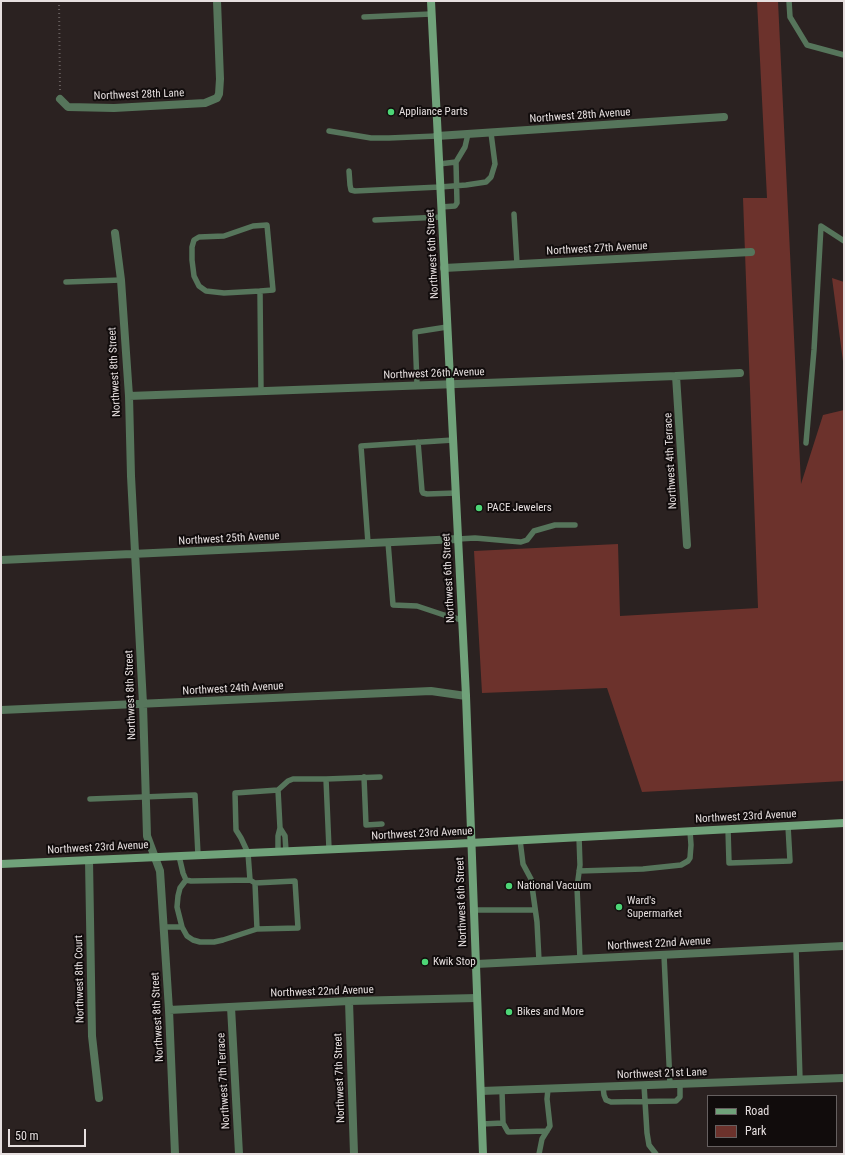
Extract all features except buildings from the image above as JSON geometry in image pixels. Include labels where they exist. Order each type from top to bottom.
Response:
[{"type":"main road","name":"Northwest 6th Street","points":[[431,1],[466,696],[483,1154]]},
{"type":"main road","name":"Northwest 23rd Avenue","points":[[1,864],[471,843],[844,823]]},
{"type":"street","name":"Northwest 28th Lane","points":[[60,99],[68,107],[114,108],[205,103],[217,98],[219,94],[220,79],[217,1]]},
{"type":"street","name":"Northwest 28th Avenue","points":[[438,136],[724,117]]},
{"type":"street","name":"Northwest 8th Street","points":[[115,233],[121,280],[128,396],[143,704],[147,836],[160,872],[169,1010],[175,1154]]},
{"type":"street","name":"Northwest 27th Avenue","points":[[444,268],[751,252]]},
{"type":"street","name":"Northwest 26th Avenue","points":[[128,396],[676,376],[740,372]]},
{"type":"street","name":"Northwest 4th Terrace","points":[[676,376],[687,545]]},
{"type":"street","name":"Northwest 25th Avenue","points":[[1,560],[458,539]]},
{"type":"street","name":"Northwest 24th Avenue","points":[[1,710],[431,691],[466,696]]},
{"type":"street","name":"Northwest 8th Court","points":[[89,860],[92,1036],[99,1098]]},
{"type":"street","name":"Northwest 22nd Avenue","points":[[476,964],[844,946]]},
{"type":"street","name":"Northwest 22nd Avenue","points":[[169,1010],[349,1001],[477,998]]},
{"type":"street","name":"Northwest 7th Street","points":[[349,1001],[354,1154]]},
{"type":"street","name":"Northwest 7th Terrace","points":[[231,1007],[239,1154]]},
{"type":"street","name":"Northwest 21st Lane","points":[[481,1091],[844,1078]]},
{"type":"lane","points":[[789,1],[790,17],[807,45],[844,55]]},
{"type":"lane","points":[[364,17],[431,14]]},
{"type":"lane","points":[[329,131],[371,138],[438,136]]},
{"type":"lane","points":[[349,171],[350,185],[352,190],[356,191],[457,186],[486,182],[491,177],[495,164],[491,132]]},
{"type":"lane","points":[[441,207],[455,206],[458,204],[456,162],[465,147],[468,134]]},
{"type":"lane","points":[[439,164],[456,162]]},
{"type":"lane","points":[[514,214],[516,264]]},
{"type":"lane","points":[[375,220],[442,217]]},
{"type":"lane","points":[[253,226],[267,226],[273,290],[260,291],[224,293],[206,291],[199,286],[194,276],[192,247],[194,240],[199,236],[224,236],[253,226]]},
{"type":"lane","points":[[806,444],[814,350],[821,226],[844,241]]},
{"type":"lane","points":[[66,282],[121,280]]},
{"type":"lane","points":[[260,291],[261,391]]},
{"type":"lane","points":[[417,385],[415,332],[447,327]]},
{"type":"lane","points":[[368,543],[361,446],[453,440]]},
{"type":"lane","points":[[418,442],[423,493],[456,493]]},
{"type":"lane","points":[[458,539],[474,538],[521,542],[527,540],[534,531],[540,529],[555,525],[575,525]]},
{"type":"lane","points":[[388,542],[393,605],[417,606],[462,620]]},
{"type":"lane","points":[[364,777],[366,825],[382,824]]},
{"type":"lane","points":[[250,880],[248,853],[236,830],[235,793],[278,790],[288,781],[293,779],[380,777]]},
{"type":"lane","points":[[326,779],[329,849]]},
{"type":"lane","points":[[278,790],[280,828],[285,836],[282,851]]},
{"type":"lane","points":[[90,799],[195,795],[198,855]]},
{"type":"lane","points":[[728,829],[730,864],[790,861],[788,826]]},
{"type":"lane","points":[[579,871],[643,869],[681,865],[690,858],[690,831]]},
{"type":"lane","points":[[579,837],[579,871],[576,887],[580,959]]},
{"type":"lane","points":[[520,840],[523,864],[531,879],[537,922],[539,961]]},
{"type":"lane","points":[[179,856],[186,880]]},
{"type":"lane","points":[[186,880],[250,880],[255,883],[296,881],[298,928],[257,929],[223,940],[200,942],[193,940],[187,936],[182,927],[178,907],[180,888],[186,880]]},
{"type":"lane","points":[[255,883],[257,929]]},
{"type":"lane","points":[[474,910],[535,910]]},
{"type":"lane","points":[[164,927],[182,927]]},
{"type":"lane","points":[[796,948],[800,1080]]},
{"type":"lane","points":[[664,954],[670,1084]]},
{"type":"lane","points":[[603,1087],[606,1100],[611,1102],[676,1101],[680,1097],[680,1084]]},
{"type":"lane","points":[[644,1085],[646,1133],[649,1145],[656,1154]]},
{"type":"lane","points":[[539,1154],[542,1139],[550,1126],[547,1099],[548,1089]]},
{"type":"lane","points":[[502,1091],[503,1123],[508,1132],[547,1131]]},
{"type":"lane","points":[[482,1124],[503,1123]]},
{"type":"path","points":[[59,1],[60,99]]},
{"type":"green space","points":[[757,1],[778,1],[801,484],[823,415],[844,410],[844,781],[642,792],[607,688],[482,693],[474,551],[618,544],[620,616],[758,608],[743,198],[767,198]]},
{"type":"green space","points":[[832,278],[844,282],[844,369]]},
{"type":"place","name":"Appliance Parts","points":[[391,112]]},
{"type":"place","name":"PACE Jewelers","points":[[479,508]]},
{"type":"place","name":"National Vacuum","points":[[509,886]]},
{"type":"place","name":"Ward's Supermarket","points":[[619,907]]},
{"type":"place","name":"Kwik Stop","points":[[425,962]]},
{"type":"place","name":"Bikes and More","points":[[509,1012]]}]
